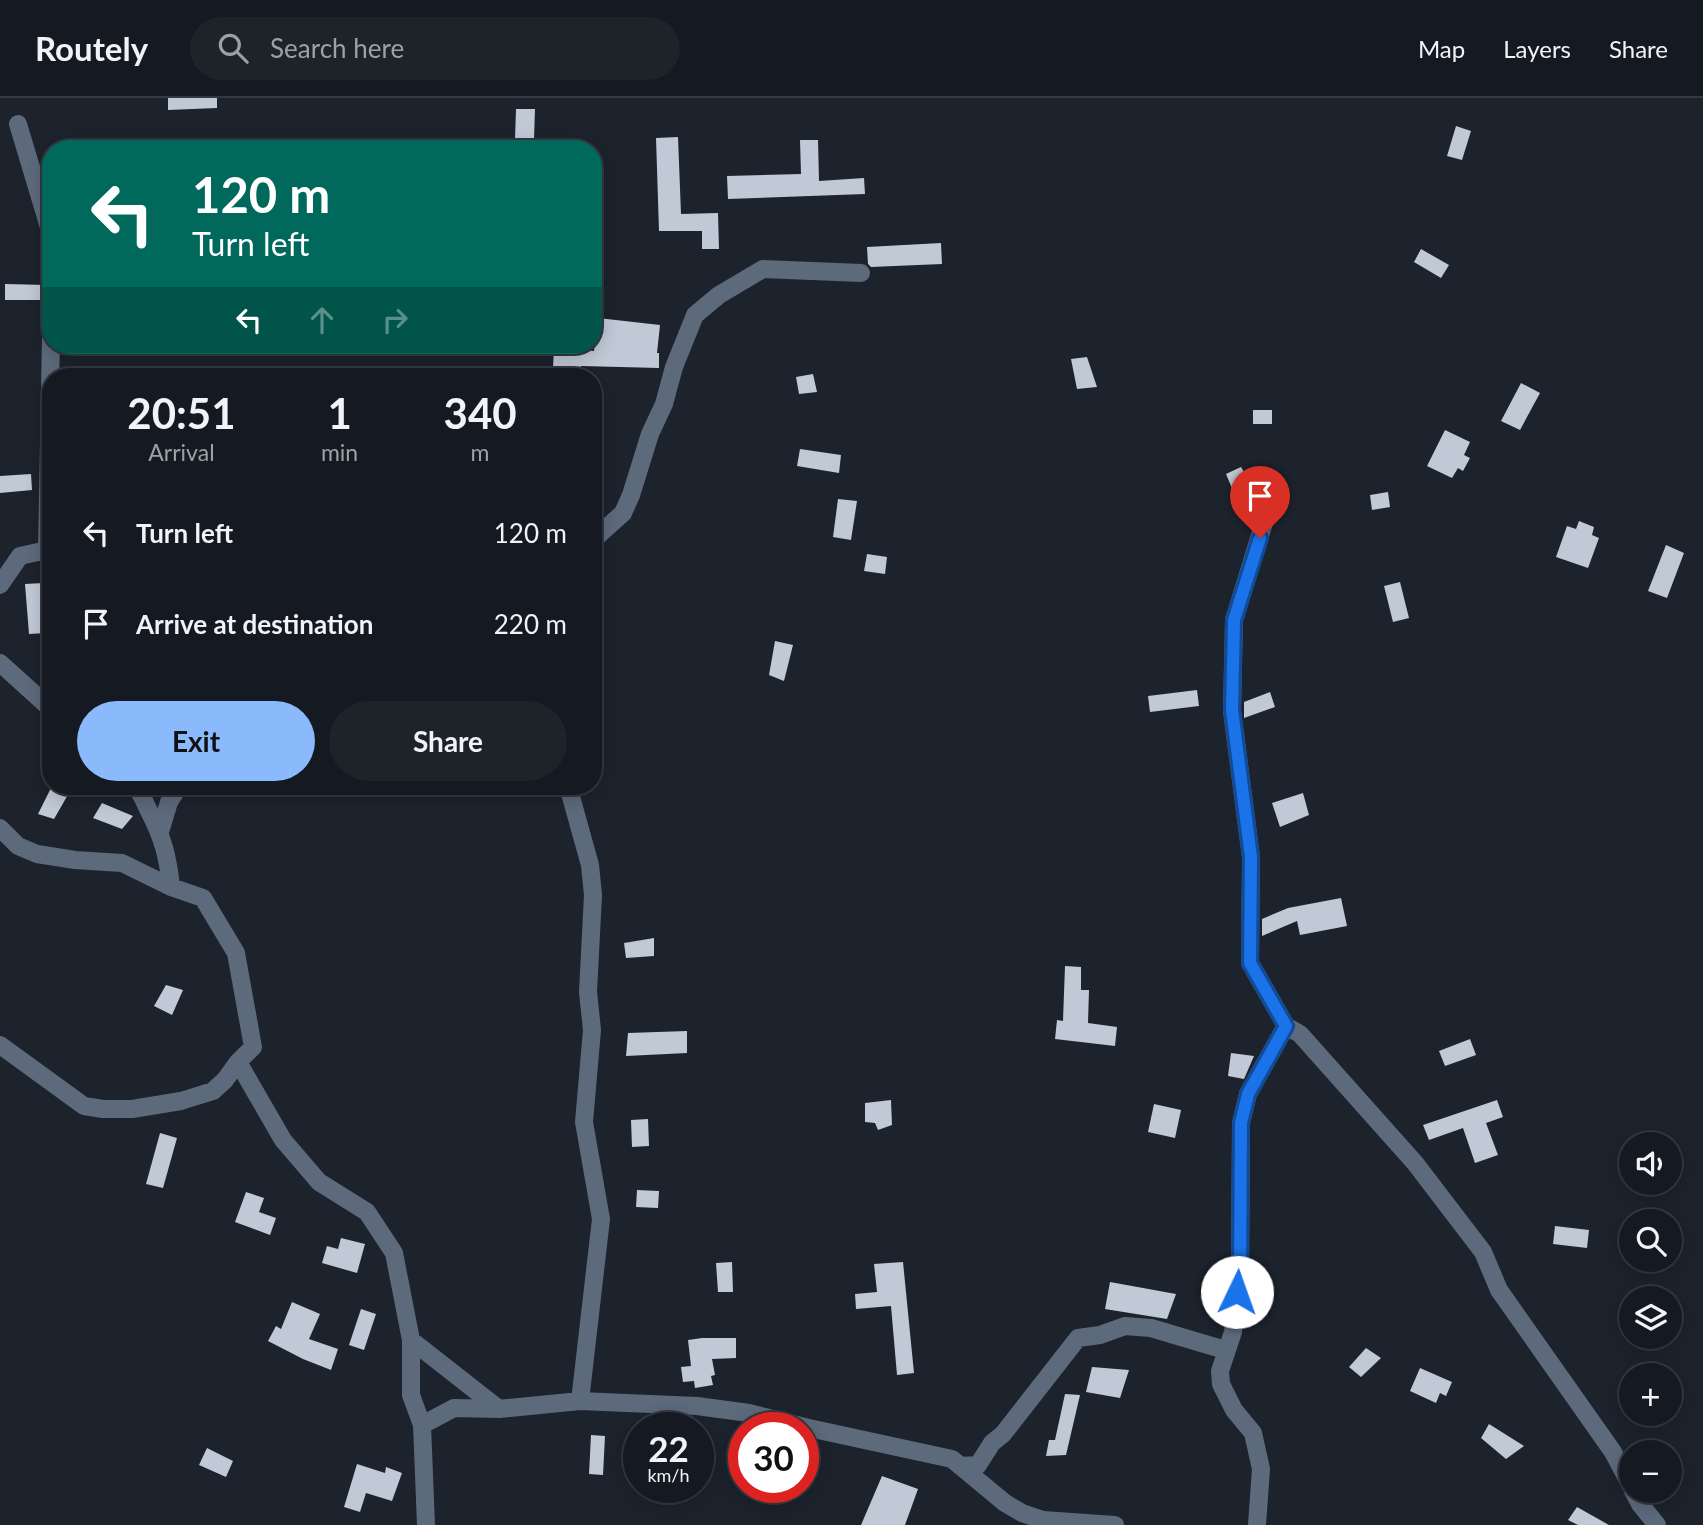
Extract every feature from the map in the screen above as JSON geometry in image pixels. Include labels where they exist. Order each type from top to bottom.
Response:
[{"type":"street","points":[[18,124],[42,204]]},
{"type":"street","points":[[602,532],[623,513],[631,495],[650,434],[664,404],[674,367],[695,316],[719,295],[763,270],[861,273]]},
{"type":"street","points":[[1267,513],[1234,620],[1232,710],[1251,857],[1250,963],[1286,1026],[1300,1034],[1415,1163],[1475,1241],[1483,1252],[1499,1290],[1619,1464]]},
{"type":"street","points":[[0,585],[20,556],[42,554]]},
{"type":"street","points":[[0,663],[42,701]]},
{"type":"street","points":[[142,795],[160,832],[168,858],[171,887]]},
{"type":"street","points":[[160,832],[173,795]]},
{"type":"street","points":[[571,795],[590,865],[593,895],[588,992],[592,1030],[584,1122],[601,1219],[580,1401]]},
{"type":"street","points":[[0,828],[18,846],[37,854],[122,863],[171,887],[203,898],[236,953],[253,1048],[213,1091],[169,1103],[132,1109],[103,1109],[84,1106],[0,1045]]},
{"type":"street","points":[[1257,1525],[1261,1469],[1253,1433],[1234,1410],[1221,1384],[1220,1371],[1233,1332],[1240,1272],[1241,1123],[1248,1094],[1286,1026]]},
{"type":"street","points":[[238,1062],[283,1140],[319,1182],[367,1212],[394,1253],[411,1340],[411,1395],[422,1426],[426,1525]]},
{"type":"street","points":[[961,1466],[978,1465],[992,1443],[1003,1434],[1078,1338],[1100,1335],[1125,1325],[1151,1328],[1226,1350]]},
{"type":"street","points":[[411,1340],[499,1409]]},
{"type":"street","points":[[422,1426],[454,1408],[499,1409],[580,1401],[697,1406],[749,1412],[808,1428],[952,1459],[1005,1503],[1022,1513],[1043,1520],[1115,1525]]},
{"type":"street","points":[[1639,1503],[1657,1525]]},
{"type":"building","points":[[168,98],[217,98],[217,108],[168,110]]},
{"type":"building","points":[[516,109],[535,109],[534,139],[515,139]]},
{"type":"building","points":[[1456,126],[1471,131],[1462,160],[1447,156]]},
{"type":"building","points":[[678,137],[681,214],[718,213],[719,249],[702,249],[702,231],[659,231],[656,138]]},
{"type":"building","points":[[800,140],[818,140],[819,181],[864,178],[865,194],[728,199],[727,176],[801,174]]},
{"type":"building","points":[[941,243],[942,264],[871,267],[868,264],[867,247]]},
{"type":"building","points":[[1421,249],[1449,265],[1441,278],[1414,262]]},
{"type":"building","points":[[5,284],[42,285],[42,300],[5,300]]},
{"type":"building","points":[[602,318],[660,325],[657,353],[659,368],[553,368],[554,354],[602,354]]},
{"type":"building","points":[[1087,357],[1097,387],[1077,389],[1071,359]]},
{"type":"building","points":[[813,374],[817,392],[799,394],[796,377]]},
{"type":"building","points":[[1521,383],[1540,393],[1520,430],[1501,421]]},
{"type":"building","points":[[1253,410],[1272,410],[1272,424],[1253,424]]},
{"type":"building","points":[[1445,430],[1470,442],[1464,455],[1470,458],[1463,471],[1458,468],[1452,478],[1427,466]]},
{"type":"building","points":[[800,449],[841,455],[839,473],[797,466]]},
{"type":"building","points":[[1241,467],[1244,472],[1253,468],[1264,493],[1239,505],[1226,474]]},
{"type":"building","points":[[31,474],[32,490],[0,493],[0,476]]},
{"type":"building","points":[[1388,492],[1390,507],[1372,510],[1370,495]]},
{"type":"building","points":[[838,499],[857,501],[851,540],[833,537]]},
{"type":"building","points":[[1579,521],[1594,527],[1592,535],[1599,538],[1588,568],[1556,557],[1567,526],[1576,529]]},
{"type":"building","points":[[1666,545],[1684,553],[1667,598],[1648,591]]},
{"type":"building","points":[[867,554],[887,557],[885,574],[864,571]]},
{"type":"building","points":[[1400,582],[1409,618],[1393,622],[1384,586]]},
{"type":"building","points":[[42,583],[42,633],[29,634],[25,584]]},
{"type":"building","points":[[775,641],[793,645],[784,681],[769,675]]},
{"type":"building","points":[[1197,690],[1199,706],[1150,712],[1148,696]]},
{"type":"building","points":[[1270,692],[1275,707],[1244,718],[1244,702]]},
{"type":"building","points":[[1303,793],[1309,815],[1280,827],[1272,803]]},
{"type":"building","points":[[48,795],[68,795],[54,819],[38,814]]},
{"type":"building","points":[[102,803],[133,816],[122,829],[93,818]]},
{"type":"building","points":[[1341,898],[1347,926],[1300,935],[1297,921],[1262,936],[1262,919],[1288,908]]},
{"type":"building","points":[[654,938],[654,956],[626,958],[624,943]]},
{"type":"building","points":[[1065,966],[1081,967],[1081,990],[1089,990],[1088,1023],[1117,1027],[1115,1046],[1055,1039],[1057,1020],[1063,1021]]},
{"type":"building","points":[[166,985],[183,990],[172,1015],[154,1006]]},
{"type":"building","points":[[687,1031],[687,1053],[626,1056],[628,1033]]},
{"type":"building","points":[[1470,1039],[1476,1055],[1445,1066],[1439,1051]]},
{"type":"building","points":[[1231,1053],[1254,1056],[1244,1079],[1228,1076]]},
{"type":"building","points":[[891,1100],[892,1125],[878,1130],[875,1123],[865,1122],[865,1103]]},
{"type":"building","points":[[1497,1100],[1503,1117],[1486,1123],[1498,1155],[1475,1163],[1463,1128],[1429,1140],[1423,1125]]},
{"type":"building","points":[[1154,1104],[1181,1110],[1175,1138],[1148,1132]]},
{"type":"building","points":[[648,1119],[649,1146],[632,1147],[631,1120]]},
{"type":"building","points":[[160,1133],[177,1138],[163,1188],[146,1184]]},
{"type":"building","points":[[637,1190],[659,1191],[658,1208],[636,1207]]},
{"type":"building","points":[[246,1192],[264,1198],[259,1212],[276,1218],[270,1235],[235,1222]]},
{"type":"building","points":[[1555,1226],[1589,1230],[1587,1248],[1553,1244]]},
{"type":"building","points":[[341,1238],[365,1244],[357,1273],[322,1263],[327,1246],[338,1249]]},
{"type":"building","points":[[732,1262],[733,1292],[718,1292],[716,1263]]},
{"type":"building","points":[[903,1262],[914,1373],[897,1375],[891,1306],[856,1309],[855,1294],[877,1292],[874,1264]]},
{"type":"building","points":[[1110,1282],[1176,1294],[1167,1319],[1105,1309]]},
{"type":"building","points":[[292,1302],[320,1314],[309,1339],[338,1349],[331,1370],[268,1341],[276,1326],[281,1329]]},
{"type":"building","points":[[361,1309],[376,1314],[364,1350],[349,1345]]},
{"type":"building","points":[[736,1338],[736,1358],[712,1359],[715,1375],[711,1376],[713,1385],[695,1388],[694,1381],[683,1382],[681,1367],[691,1366],[688,1340]]},
{"type":"building","points":[[1366,1348],[1381,1358],[1361,1377],[1349,1367]]},
{"type":"building","points":[[1092,1367],[1129,1370],[1120,1398],[1086,1392]]},
{"type":"building","points":[[1420,1368],[1452,1382],[1446,1396],[1440,1393],[1436,1403],[1410,1391]]},
{"type":"building","points":[[1065,1394],[1080,1395],[1066,1455],[1046,1456],[1049,1440],[1055,1440]]},
{"type":"building","points":[[1489,1424],[1524,1446],[1506,1459],[1481,1438]]},
{"type":"building","points":[[591,1435],[605,1436],[603,1475],[589,1474]]},
{"type":"building","points":[[207,1448],[233,1461],[226,1477],[199,1465]]},
{"type":"building","points":[[357,1464],[385,1473],[386,1467],[402,1473],[392,1501],[366,1493],[360,1512],[344,1507]]},
{"type":"building","points":[[882,1476],[918,1489],[905,1525],[861,1525]]},
{"type":"building","points":[[1577,1507],[1609,1525],[1578,1525],[1568,1520]]},
{"type":"route","points":[[1237,1292],[1240,1272],[1238,1213],[1241,1123],[1248,1094],[1286,1026],[1250,963],[1251,857],[1232,710],[1234,620],[1260,538]]}]
